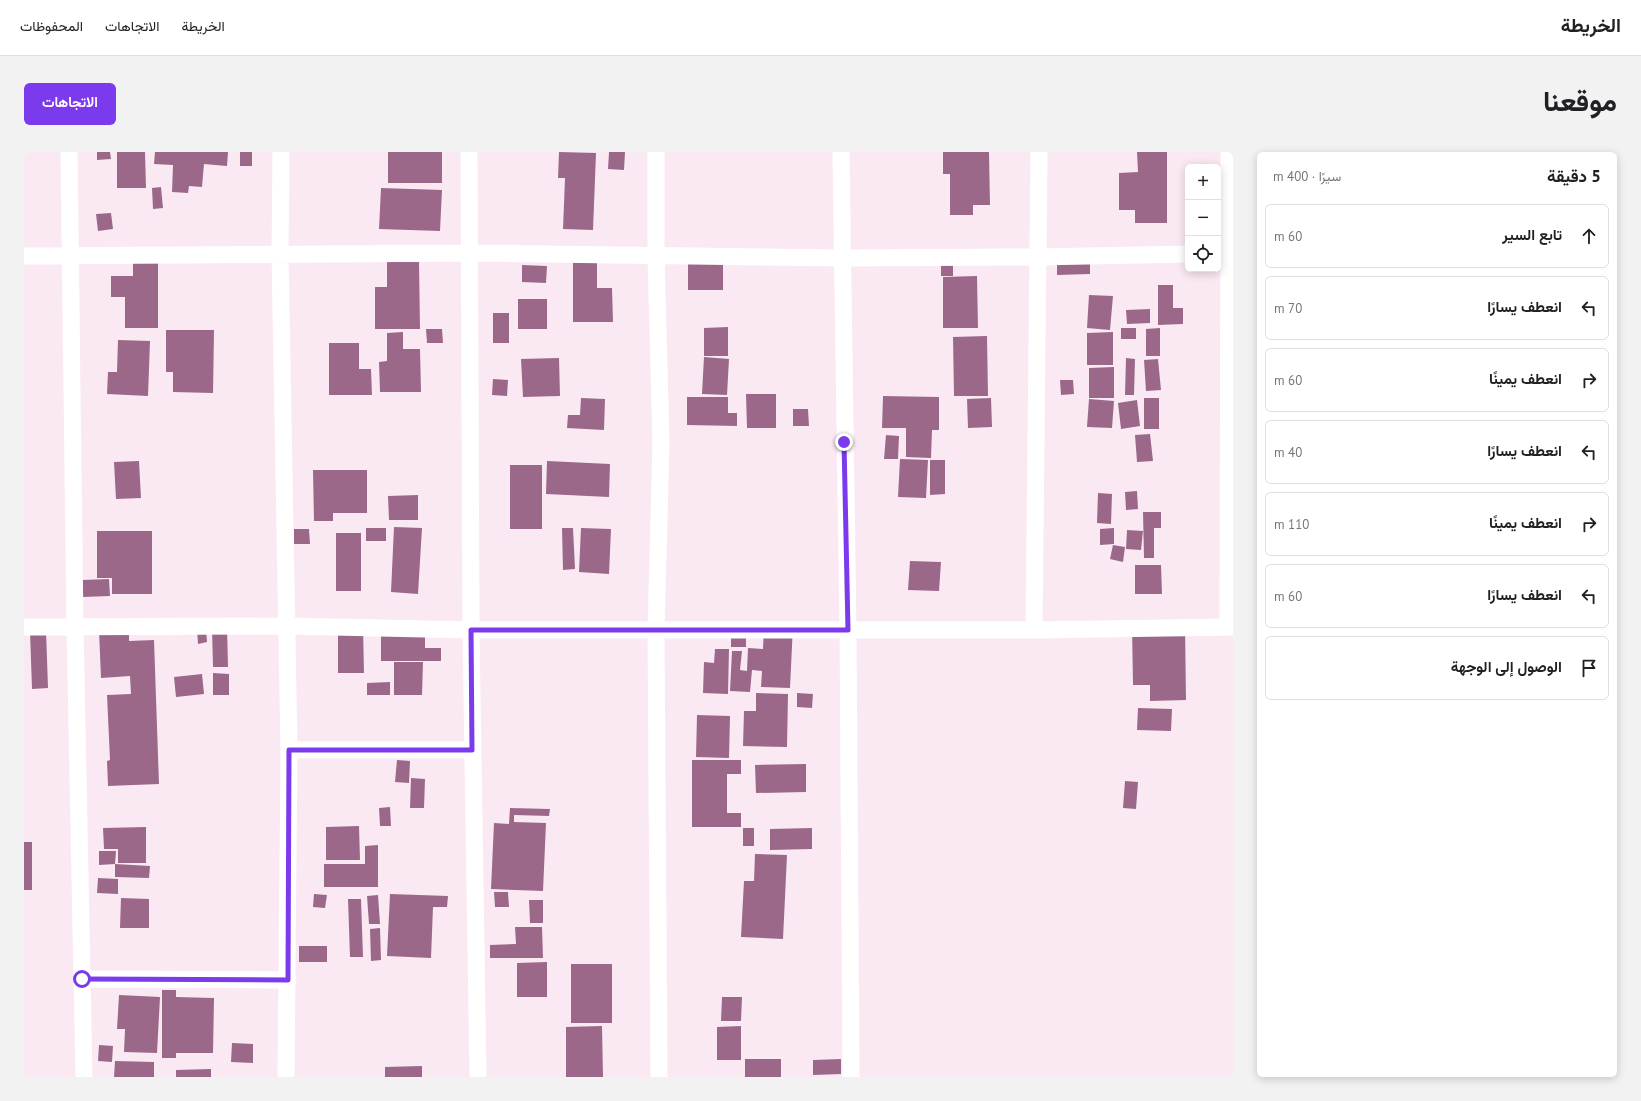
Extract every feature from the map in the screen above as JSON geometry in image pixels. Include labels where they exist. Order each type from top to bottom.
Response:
[{"type":"street","points":[[70,152],[75,627],[84,1077]]},
{"type":"street","points":[[281,152],[280,255],[288,626],[289,750],[286,1077]]},
{"type":"street","points":[[469,152],[472,750],[478,1077]]},
{"type":"street","points":[[656,152],[656,257],[660,442],[656,630],[659,1077]]},
{"type":"street","points":[[840,152],[848,630],[852,1077]]},
{"type":"street","points":[[1034,630],[1038,152]]},
{"type":"street","points":[[24,627],[288,626],[471,630],[1034,630],[1231,627],[1227,253],[1229,152]]},
{"type":"street","points":[[24,256],[470,253],[656,257],[842,258],[1037,257],[1185,254]]},
{"type":"street","points":[[289,750],[472,750]]},
{"type":"street","points":[[82,979],[288,980]]},
{"type":"building","points":[[97,152],[110,152],[111,159],[97,160]]},
{"type":"building","points":[[117,152],[145,152],[146,188],[117,188]]},
{"type":"building","points":[[155,152],[228,152],[227,166],[204,164],[202,187],[189,186],[188,193],[172,192],[173,165],[154,164]]},
{"type":"building","points":[[240,152],[252,152],[252,166],[240,166]]},
{"type":"building","points":[[388,152],[442,152],[442,183],[388,183]]},
{"type":"building","points":[[559,152],[596,153],[593,230],[563,229],[565,178],[558,178]]},
{"type":"building","points":[[609,152],[625,152],[624,170],[608,169]]},
{"type":"building","points":[[943,152],[989,152],[990,205],[973,205],[973,215],[950,215],[950,174],[943,174]]},
{"type":"building","points":[[1137,152],[1167,152],[1167,223],[1135,223],[1135,210],[1119,210],[1119,173],[1138,172]]},
{"type":"building","points":[[161,187],[163,208],[153,209],[152,188]]},
{"type":"building","points":[[381,188],[442,190],[440,231],[379,229]]},
{"type":"building","points":[[111,213],[113,229],[98,231],[96,214]]},
{"type":"building","points":[[573,259],[597,259],[597,288],[612,288],[613,322],[573,322]]},
{"type":"building","points":[[1057,259],[1090,259],[1090,274],[1057,275]]},
{"type":"building","points":[[953,260],[953,276],[941,276],[941,261]]},
{"type":"building","points":[[723,261],[723,290],[688,290],[688,262]]},
{"type":"building","points":[[133,262],[158,262],[158,328],[125,328],[125,297],[111,297],[111,276],[133,276]]},
{"type":"building","points":[[387,262],[419,262],[420,329],[375,329],[375,287],[387,287]]},
{"type":"building","points":[[522,265],[547,266],[546,283],[522,282]]},
{"type":"building","points":[[977,276],[978,328],[943,328],[943,277]]},
{"type":"building","points":[[1158,285],[1173,285],[1173,308],[1183,308],[1183,324],[1158,325]]},
{"type":"building","points":[[1089,295],[1113,296],[1110,330],[1087,328]]},
{"type":"building","points":[[518,299],[547,299],[547,329],[518,329]]},
{"type":"building","points":[[1150,309],[1150,323],[1127,324],[1126,310]]},
{"type":"building","points":[[493,313],[509,313],[509,343],[493,343]]},
{"type":"building","points":[[728,327],[728,356],[704,356],[704,328]]},
{"type":"building","points":[[1121,328],[1136,328],[1136,339],[1121,339]]},
{"type":"building","points":[[1160,328],[1160,356],[1146,356],[1146,329]]},
{"type":"building","points":[[426,329],[442,329],[443,343],[427,343]]},
{"type":"building","points":[[166,330],[214,330],[213,393],[173,392],[173,372],[166,372]]},
{"type":"building","points":[[403,332],[403,349],[420,349],[421,392],[380,392],[379,362],[387,361],[387,333]]},
{"type":"building","points":[[1113,332],[1113,365],[1087,365],[1087,333]]},
{"type":"building","points":[[987,336],[988,396],[954,396],[953,337]]},
{"type":"building","points":[[118,340],[150,341],[148,396],[107,394],[108,372],[117,372]]},
{"type":"building","points":[[329,343],[359,343],[359,369],[371,369],[372,395],[329,395]]},
{"type":"building","points":[[704,357],[729,359],[727,395],[702,394]]},
{"type":"building","points":[[559,358],[560,396],[523,397],[521,359]]},
{"type":"building","points":[[1126,358],[1135,359],[1134,395],[1125,395]]},
{"type":"building","points":[[1158,359],[1161,390],[1146,391],[1144,360]]},
{"type":"building","points":[[1114,367],[1114,398],[1089,398],[1089,368]]},
{"type":"building","points":[[493,379],[508,380],[507,396],[492,395]]},
{"type":"building","points":[[1060,380],[1073,380],[1074,394],[1061,395]]},
{"type":"building","points":[[746,394],[776,394],[776,428],[747,428]]},
{"type":"building","points":[[883,396],[939,397],[939,430],[932,430],[931,458],[906,457],[906,428],[882,428]]},
{"type":"building","points":[[687,397],[728,397],[728,413],[737,413],[737,426],[687,425]]},
{"type":"building","points":[[581,398],[605,399],[604,430],[567,428],[568,415],[580,415]]},
{"type":"building","points":[[991,398],[992,427],[968,428],[967,399]]},
{"type":"building","points":[[1144,398],[1159,398],[1159,429],[1144,429]]},
{"type":"building","points":[[1089,399],[1114,401],[1112,428],[1087,427]]},
{"type":"building","points":[[1137,400],[1140,426],[1121,429],[1118,403]]},
{"type":"building","points":[[793,409],[808,409],[809,426],[793,426]]},
{"type":"building","points":[[1150,434],[1153,461],[1137,462],[1135,435]]},
{"type":"building","points":[[886,435],[899,436],[898,459],[884,459]]},
{"type":"building","points":[[900,459],[928,460],[926,498],[898,497]]},
{"type":"building","points":[[930,460],[945,460],[945,494],[930,495]]},
{"type":"building","points":[[139,461],[141,498],[116,499],[114,462]]},
{"type":"building","points":[[547,461],[610,464],[609,497],[546,494]]},
{"type":"building","points":[[510,465],[542,465],[542,529],[510,529]]},
{"type":"building","points":[[313,470],[367,470],[367,513],[333,513],[333,521],[314,521]]},
{"type":"building","points":[[1137,491],[1138,509],[1126,510],[1125,492]]},
{"type":"building","points":[[1098,493],[1112,494],[1111,524],[1097,523]]},
{"type":"building","points":[[418,495],[418,520],[389,520],[388,496]]},
{"type":"building","points":[[1143,512],[1161,512],[1161,528],[1154,528],[1154,558],[1144,558]]},
{"type":"building","points":[[394,527],[422,528],[418,594],[391,592]]},
{"type":"building","points":[[366,528],[386,528],[386,541],[366,541]]},
{"type":"building","points":[[562,528],[573,528],[575,569],[563,570]]},
{"type":"building","points":[[581,528],[611,529],[609,574],[579,572]]},
{"type":"building","points":[[1114,528],[1114,544],[1100,545],[1100,529]]},
{"type":"building","points":[[294,529],[309,529],[310,544],[294,544]]},
{"type":"building","points":[[1127,530],[1143,531],[1141,550],[1126,549]]},
{"type":"building","points":[[97,531],[152,531],[152,594],[112,594],[112,578],[97,578]]},
{"type":"building","points":[[336,533],[361,533],[361,591],[336,591]]},
{"type":"building","points":[[1113,545],[1125,547],[1123,562],[1110,559]]},
{"type":"building","points":[[910,561],[941,562],[939,591],[908,590]]},
{"type":"building","points":[[1135,565],[1161,565],[1162,594],[1135,594]]},
{"type":"building","points":[[109,579],[110,596],[83,597],[82,580]]},
{"type":"building","points":[[764,624],[793,625],[790,688],[761,687],[762,671],[752,670],[750,692],[730,691],[732,651],[742,651],[740,670],[747,671],[748,648],[763,649]]},
{"type":"building","points":[[381,625],[425,625],[425,648],[441,648],[441,661],[381,661]]},
{"type":"building","points":[[1132,626],[1185,626],[1186,700],[1150,701],[1150,685],[1133,685]]},
{"type":"building","points":[[227,627],[228,667],[213,667],[212,628]]},
{"type":"building","points":[[338,627],[363,627],[364,673],[338,673]]},
{"type":"building","points":[[206,628],[207,642],[198,644],[197,629]]},
{"type":"building","points":[[731,628],[746,628],[746,647],[731,647]]},
{"type":"building","points":[[129,629],[129,641],[154,640],[159,784],[108,786],[107,761],[110,760],[107,695],[131,694],[130,676],[101,678],[99,630]]},
{"type":"building","points":[[46,630],[48,688],[32,689],[30,631]]},
{"type":"building","points":[[715,649],[729,649],[728,694],[703,693],[704,662],[714,663]]},
{"type":"building","points":[[394,662],[423,662],[422,695],[394,695]]},
{"type":"building","points":[[213,673],[229,674],[229,695],[213,695]]},
{"type":"building","points":[[202,674],[204,694],[176,697],[174,677]]},
{"type":"building","points":[[390,682],[390,695],[367,695],[367,683]]},
{"type":"building","points":[[756,693],[788,694],[787,747],[743,746],[744,711],[756,711]]},
{"type":"building","points":[[797,693],[813,694],[812,708],[797,707]]},
{"type":"building","points":[[1138,708],[1172,709],[1171,731],[1137,730]]},
{"type":"building","points":[[697,715],[730,716],[729,758],[696,757]]},
{"type":"building","points":[[397,760],[410,761],[409,783],[395,782]]},
{"type":"building","points":[[692,760],[741,760],[741,774],[727,774],[727,813],[741,813],[741,827],[692,827]]},
{"type":"building","points":[[806,764],[806,792],[756,793],[755,765]]},
{"type":"building","points":[[411,778],[425,779],[424,808],[410,808]]},
{"type":"building","points":[[1125,781],[1138,782],[1136,809],[1123,808]]},
{"type":"building","points":[[390,807],[391,826],[380,826],[379,808]]},
{"type":"building","points":[[510,808],[550,809],[549,816],[514,815],[514,822],[546,823],[543,891],[491,889],[494,823],[509,824]]},
{"type":"building","points":[[359,826],[360,860],[326,860],[326,827]]},
{"type":"building","points":[[146,827],[146,863],[118,863],[118,849],[104,849],[103,828]]},
{"type":"building","points":[[743,828],[754,828],[754,846],[743,846]]},
{"type":"building","points":[[812,828],[812,849],[770,850],[770,829]]},
{"type":"building","points":[[24,842],[32,842],[32,890],[24,890]]},
{"type":"building","points":[[378,845],[378,887],[324,887],[324,864],[365,864],[365,846]]},
{"type":"building","points":[[99,851],[116,851],[115,864],[99,865]]},
{"type":"building","points":[[755,854],[787,855],[783,939],[741,937],[744,881],[754,881]]},
{"type":"building","points":[[115,864],[150,866],[149,878],[115,877]]},
{"type":"building","points":[[98,878],[118,879],[118,894],[97,893]]},
{"type":"building","points":[[494,892],[508,892],[509,907],[495,907]]},
{"type":"building","points":[[314,894],[327,895],[325,908],[313,907]]},
{"type":"building","points":[[390,894],[448,896],[447,907],[433,907],[431,958],[387,956]]},
{"type":"building","points":[[378,895],[380,924],[369,924],[367,896]]},
{"type":"building","points":[[121,898],[149,899],[149,928],[120,928]]},
{"type":"building","points":[[348,899],[361,899],[363,957],[350,957]]},
{"type":"building","points":[[529,900],[543,900],[543,923],[530,923]]},
{"type":"building","points":[[515,927],[542,927],[543,958],[490,958],[490,945],[516,944]]},
{"type":"building","points":[[380,928],[381,960],[371,961],[370,929]]},
{"type":"building","points":[[299,946],[327,946],[327,962],[299,962]]},
{"type":"building","points":[[547,962],[547,997],[517,997],[517,963]]},
{"type":"building","points":[[571,964],[612,964],[612,1023],[571,1023]]},
{"type":"building","points":[[162,990],[176,990],[176,997],[214,998],[213,1053],[176,1053],[176,1058],[162,1058]]},
{"type":"building","points":[[119,995],[160,997],[157,1053],[124,1052],[125,1029],[117,1029]]},
{"type":"building","points":[[722,997],[742,997],[741,1021],[721,1021]]},
{"type":"building","points":[[602,1026],[603,1077],[566,1077],[566,1027]]},
{"type":"building","points":[[741,1026],[741,1060],[717,1060],[717,1027]]},
{"type":"building","points":[[232,1043],[253,1044],[253,1063],[231,1062]]},
{"type":"building","points":[[99,1045],[113,1046],[112,1062],[98,1061]]},
{"type":"building","points":[[745,1059],[781,1059],[781,1077],[745,1077]]},
{"type":"building","points":[[841,1059],[841,1074],[813,1075],[813,1060]]},
{"type":"building","points":[[115,1061],[154,1062],[154,1077],[114,1077]]},
{"type":"building","points":[[422,1066],[422,1077],[385,1077],[385,1067]]},
{"type":"building","points":[[211,1069],[211,1077],[176,1077],[176,1070]]},
{"type":"route","points":[[82,979],[288,980],[289,750],[472,750],[471,630],[848,630],[844,442]]}]
